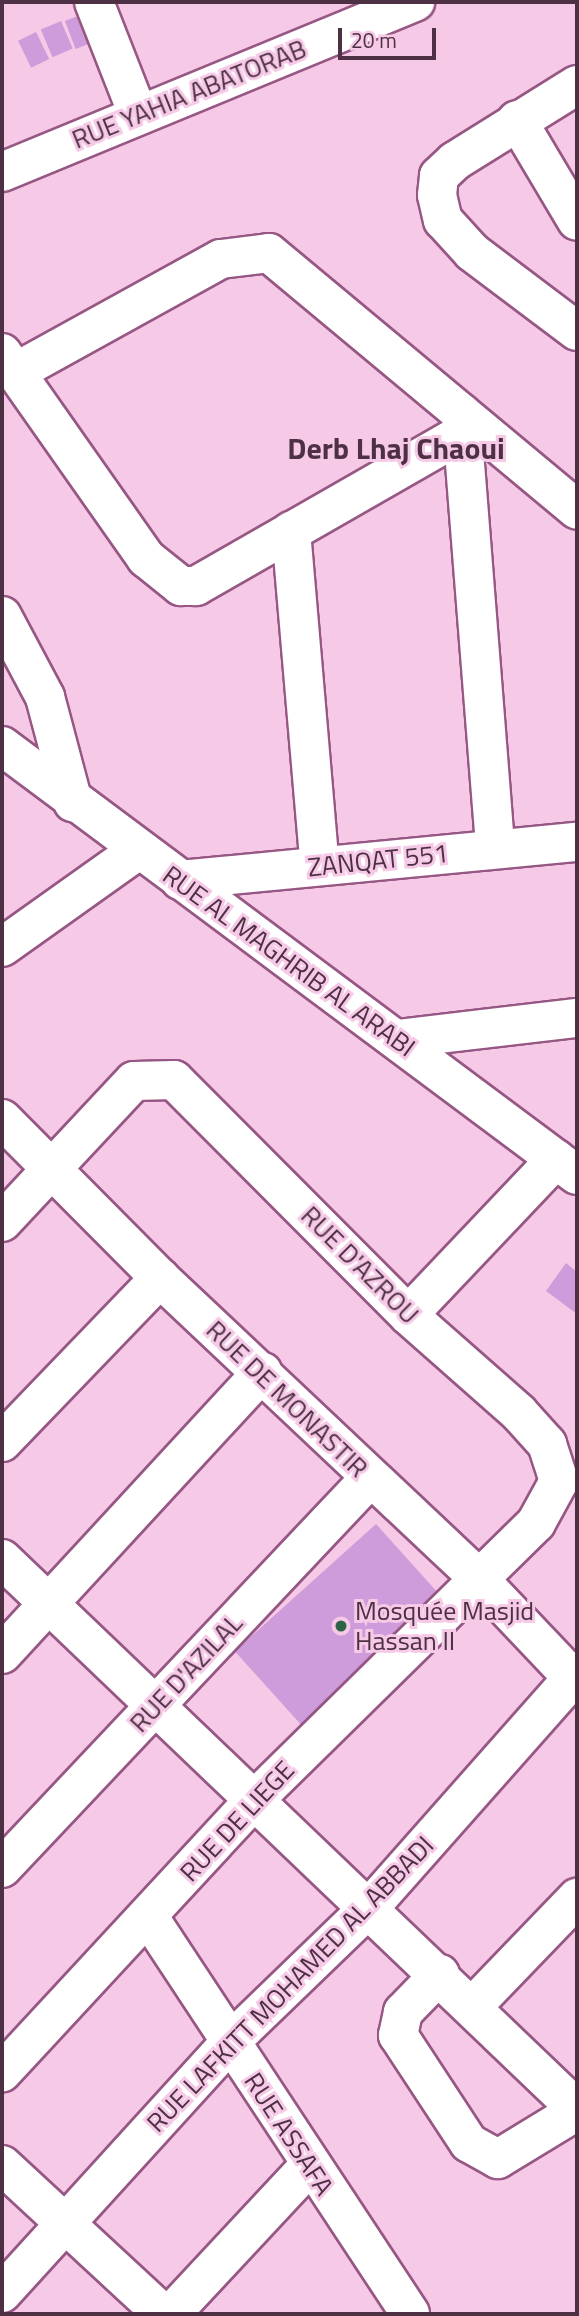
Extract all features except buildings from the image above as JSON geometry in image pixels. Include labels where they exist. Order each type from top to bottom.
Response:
[{"type":"street","points":[[94,2],[137,112]]},
{"type":"street","name":"RUE YAHIA ABATORAB","points":[[2,172],[137,112],[415,2]]},
{"type":"street","points":[[577,85],[517,120],[439,176],[437,208],[471,252],[577,331]]},
{"type":"street","points":[[517,120],[577,221]]},
{"type":"street","points":[[462,423],[292,531],[195,586],[171,583],[146,558],[9,363],[221,259],[260,252],[309,280],[462,423],[577,510]]},
{"type":"street","points":[[462,423],[495,848]]},
{"type":"street","points":[[292,531],[320,866]]},
{"type":"street","points":[[2,616],[45,697],[73,802]]},
{"type":"street","name":"RUE AL MAGHRIB AL ARABI","points":[[2,746],[137,851],[397,1039],[567,1167]]},
{"type":"street","name":"ZANQAT 551","points":[[180,880],[577,842]]},
{"type":"street","points":[[2,947],[137,851]]},
{"type":"street","points":[[397,1039],[577,1018]]},
{"type":"street","name":"RUE D'AZROU","points":[[2,1222],[134,1081],[174,1080],[408,1315],[519,1413],[559,1466],[552,1501],[477,1577]]},
{"type":"street","name":"RUE DE MONASTIR","points":[[2,1119],[48,1170],[160,1279],[262,1372],[370,1478],[477,1577],[575,1675]]},
{"type":"street","points":[[408,1315],[567,1167]]},
{"type":"street","points":[[2,1442],[160,1279]]},
{"type":"street","points":[[2,1654],[262,1372]]},
{"type":"street","name":"RUE D'AZILAL","points":[[2,1868],[370,1478]]},
{"type":"street","points":[[2,1559],[46,1605],[256,1798],[474,2006],[577,2110],[509,2155],[490,2156],[469,2143],[398,2035],[403,2012],[440,1974]]},
{"type":"street","name":"RUE DE LIEGE","points":[[2,2072],[256,1798],[477,1577]]},
{"type":"street","name":"RUE LAFKITT MOHAMED AL ABBADI","points":[[2,2293],[230,2042],[370,1907],[575,1675]]},
{"type":"street","points":[[474,2006],[576,1902]]},
{"type":"street","name":"RUE ASSAFA","points":[[148,1916],[308,2167],[410,2314]]},
{"type":"street","points":[[2,2165],[163,2314]]},
{"type":"street","points":[[171,2314],[308,2167]]},
{"type":"place","name":"Mosquée Masjid Hassan II","points":[[341,1626]]},
{"type":"district","name":"Derb Lhaj Chaoui","points":[[396,448]]}]
